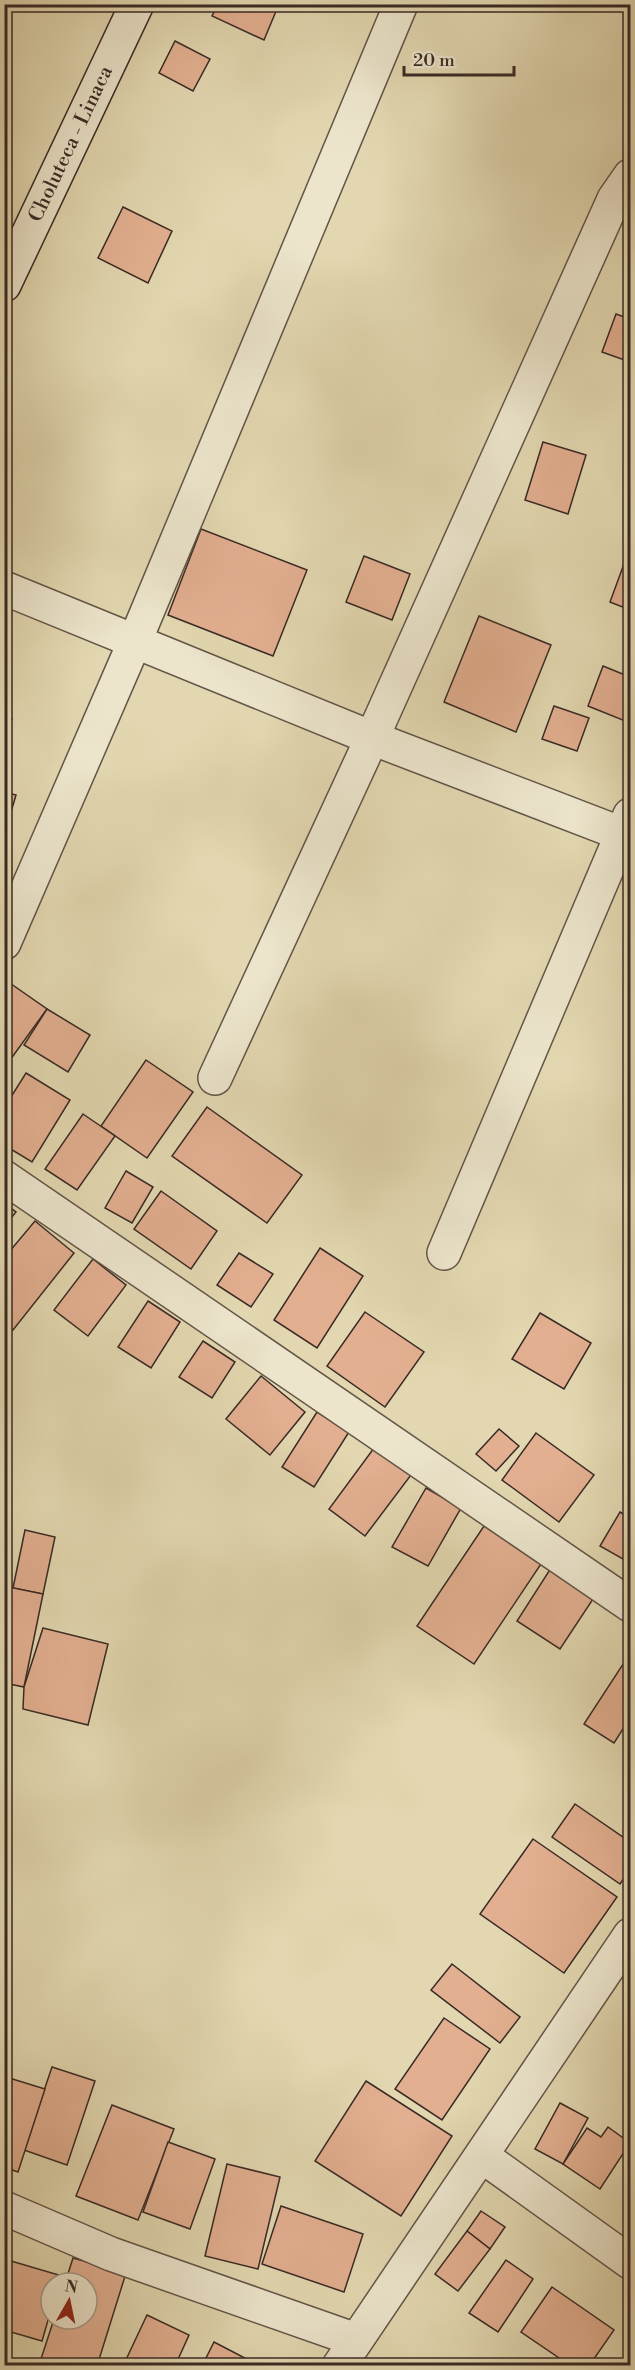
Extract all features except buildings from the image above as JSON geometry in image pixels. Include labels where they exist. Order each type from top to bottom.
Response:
[{"type":"street","name":"Choluteca - Linaca","points":[[4,285],[137,4]]},
{"type":"street","points":[[4,944],[135,641],[401,4]]},
{"type":"street","points":[[215,1078],[372,738],[614,199],[630,176]]},
{"type":"street","points":[[4,588],[372,738],[628,829],[444,1253]]},
{"type":"street","points":[[4,1177],[630,1605]]},
{"type":"street","points":[[4,2208],[347,2353],[630,1935]]},
{"type":"street","points":[[482,2156],[630,2262]]}]
